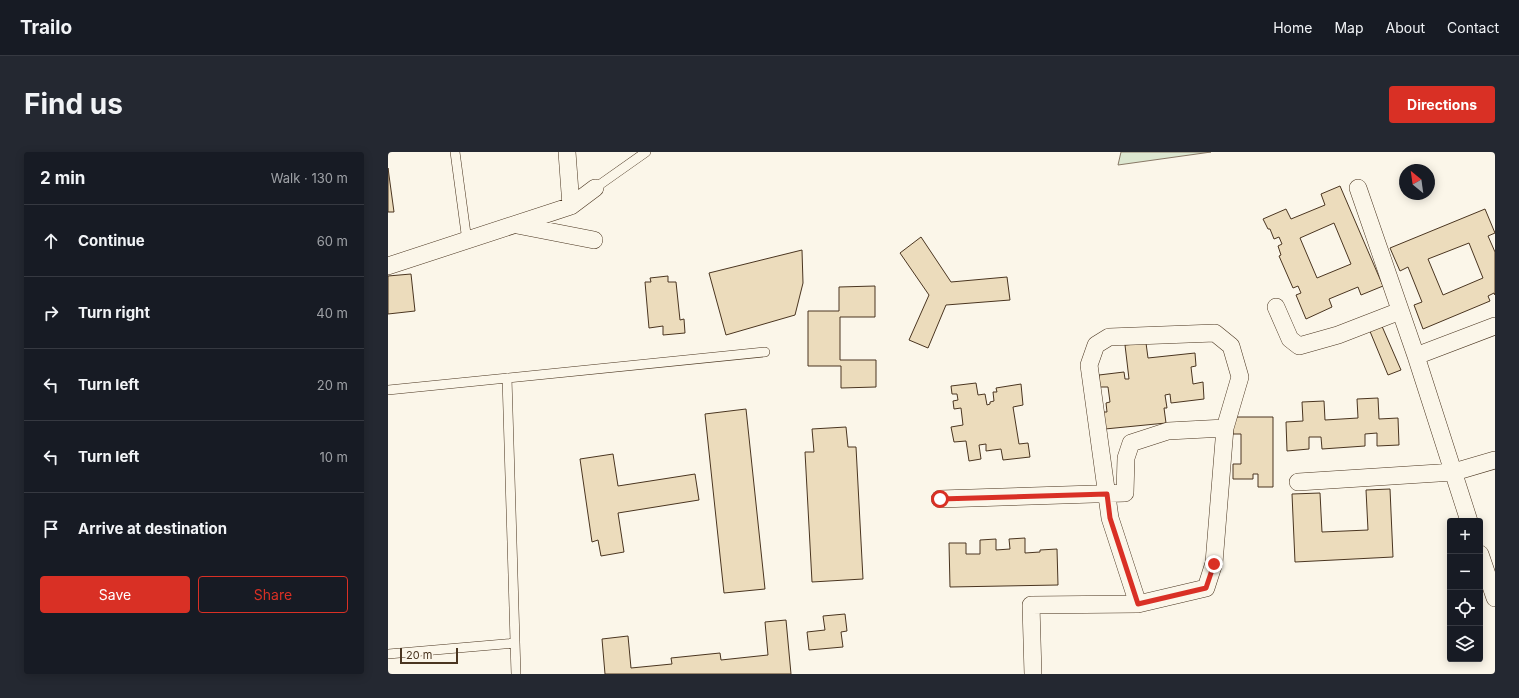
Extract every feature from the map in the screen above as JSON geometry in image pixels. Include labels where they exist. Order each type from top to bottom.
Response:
[{"type":"street","points":[[567,152],[571,206]]},
{"type":"street","points":[[388,266],[571,206],[595,188]]},
{"type":"street","points":[[1358,188],[1416,356],[1469,518]]},
{"type":"street","points":[[517,224],[594,240]]},
{"type":"street","points":[[1276,307],[1290,339],[1299,346],[1338,335],[1400,311]]},
{"type":"street","points":[[1416,356],[1495,326]]},
{"type":"street","points":[[1033,674],[1031,605],[1138,604],[1206,588],[1214,564],[1225,428],[1240,376],[1231,346],[1215,333],[1109,337],[1096,345],[1089,365],[1110,518],[1138,604]]},
{"type":"street","points":[[940,499],[1125,493],[1126,458],[1131,443],[1168,431],[1225,428]]},
{"type":"street","points":[[1298,482],[1454,472],[1495,460]]},
{"type":"street","points":[[1483,563],[1495,598]]},
{"type":"lane","points":[[455,152],[466,241]]},
{"type":"lane","points":[[595,188],[646,152]]},
{"type":"lane","points":[[388,390],[765,352]]},
{"type":"lane","points":[[507,378],[516,674]]},
{"type":"lane","points":[[388,654],[515,643]]},
{"type":"green space","points":[[1121,152],[1211,152],[1118,165]]},
{"type":"building","points":[[388,168],[394,212],[388,212]]},
{"type":"building","points":[[1340,186],[1383,286],[1361,295],[1358,287],[1329,299],[1332,307],[1306,319],[1296,295],[1301,293],[1298,286],[1293,288],[1279,256],[1281,255],[1278,246],[1282,244],[1279,237],[1274,239],[1270,229],[1268,229],[1263,219],[1286,209],[1291,219],[1325,205],[1321,194]],"holes":[[[1334,223],[1351,264],[1317,278],[1300,238]]]},
{"type":"building","points":[[1485,209],[1495,233],[1488,236],[1495,252],[1495,295],[1494,293],[1488,296],[1490,301],[1423,329],[1414,305],[1422,302],[1408,267],[1400,271],[1390,248]],"holes":[[[1469,243],[1483,278],[1443,295],[1428,259]]]},
{"type":"building","points":[[921,237],[951,282],[1007,277],[1010,300],[946,305],[928,348],[909,340],[929,295],[900,253]]},
{"type":"building","points":[[802,250],[803,283],[795,315],[726,335],[709,273]]},
{"type":"building","points":[[411,274],[415,311],[388,314],[388,276]]},
{"type":"building","points":[[668,276],[668,282],[676,282],[680,320],[684,319],[685,333],[663,335],[663,326],[649,328],[645,282],[651,282],[650,278]]},
{"type":"building","points":[[875,286],[875,317],[840,317],[840,360],[876,360],[876,387],[841,388],[841,366],[808,366],[808,311],[839,311],[839,287]]},
{"type":"building","points":[[1381,324],[1401,370],[1388,375],[1369,329]]},
{"type":"building","points":[[1146,343],[1148,358],[1195,353],[1196,366],[1191,367],[1193,384],[1203,382],[1204,399],[1171,403],[1170,394],[1165,395],[1167,408],[1164,408],[1166,423],[1105,429],[1103,412],[1107,412],[1106,403],[1110,402],[1108,387],[1100,387],[1099,375],[1124,372],[1125,379],[1129,379],[1125,345]]},
{"type":"building","points":[[976,383],[978,395],[985,394],[987,405],[994,401],[993,392],[997,392],[996,388],[1021,384],[1023,405],[1013,407],[1019,444],[1028,443],[1030,457],[1003,460],[1001,449],[986,451],[986,444],[979,445],[981,459],[969,461],[966,441],[954,442],[951,427],[963,425],[961,408],[954,409],[953,401],[958,400],[957,394],[952,394],[951,386]]},
{"type":"building","points":[[1378,398],[1379,419],[1398,418],[1399,445],[1377,446],[1377,433],[1365,434],[1365,446],[1322,449],[1321,437],[1309,437],[1309,449],[1287,451],[1286,422],[1303,421],[1302,402],[1324,401],[1325,420],[1358,418],[1357,399]]},
{"type":"building","points":[[746,409],[765,589],[724,593],[705,414]]},
{"type":"building","points":[[1233,417],[1273,417],[1273,487],[1258,487],[1258,474],[1253,474],[1253,479],[1233,479],[1233,464],[1241,464],[1241,434],[1233,434]]},
{"type":"building","points":[[846,427],[848,447],[856,447],[863,579],[812,582],[805,452],[814,452],[812,429]]},
{"type":"building","points":[[613,454],[618,486],[695,474],[699,500],[618,513],[624,552],[601,556],[598,540],[592,542],[580,459]]},
{"type":"building","points":[[1390,489],[1393,557],[1295,562],[1292,494],[1320,493],[1322,532],[1368,530],[1366,490]]},
{"type":"building","points":[[1025,538],[1025,553],[1057,549],[1058,585],[950,587],[949,543],[966,543],[966,554],[980,554],[980,540],[996,539],[996,550],[1010,549],[1009,539]]},
{"type":"building","points":[[845,614],[847,631],[841,632],[843,647],[809,650],[807,632],[825,630],[823,616]]},
{"type":"building","points":[[786,620],[791,674],[605,674],[602,639],[628,636],[631,668],[672,664],[671,658],[720,653],[721,660],[768,655],[765,622]]},
{"type":"route","points":[[940,499],[1107,494],[1110,518],[1138,604],[1206,588],[1214,564]]}]
